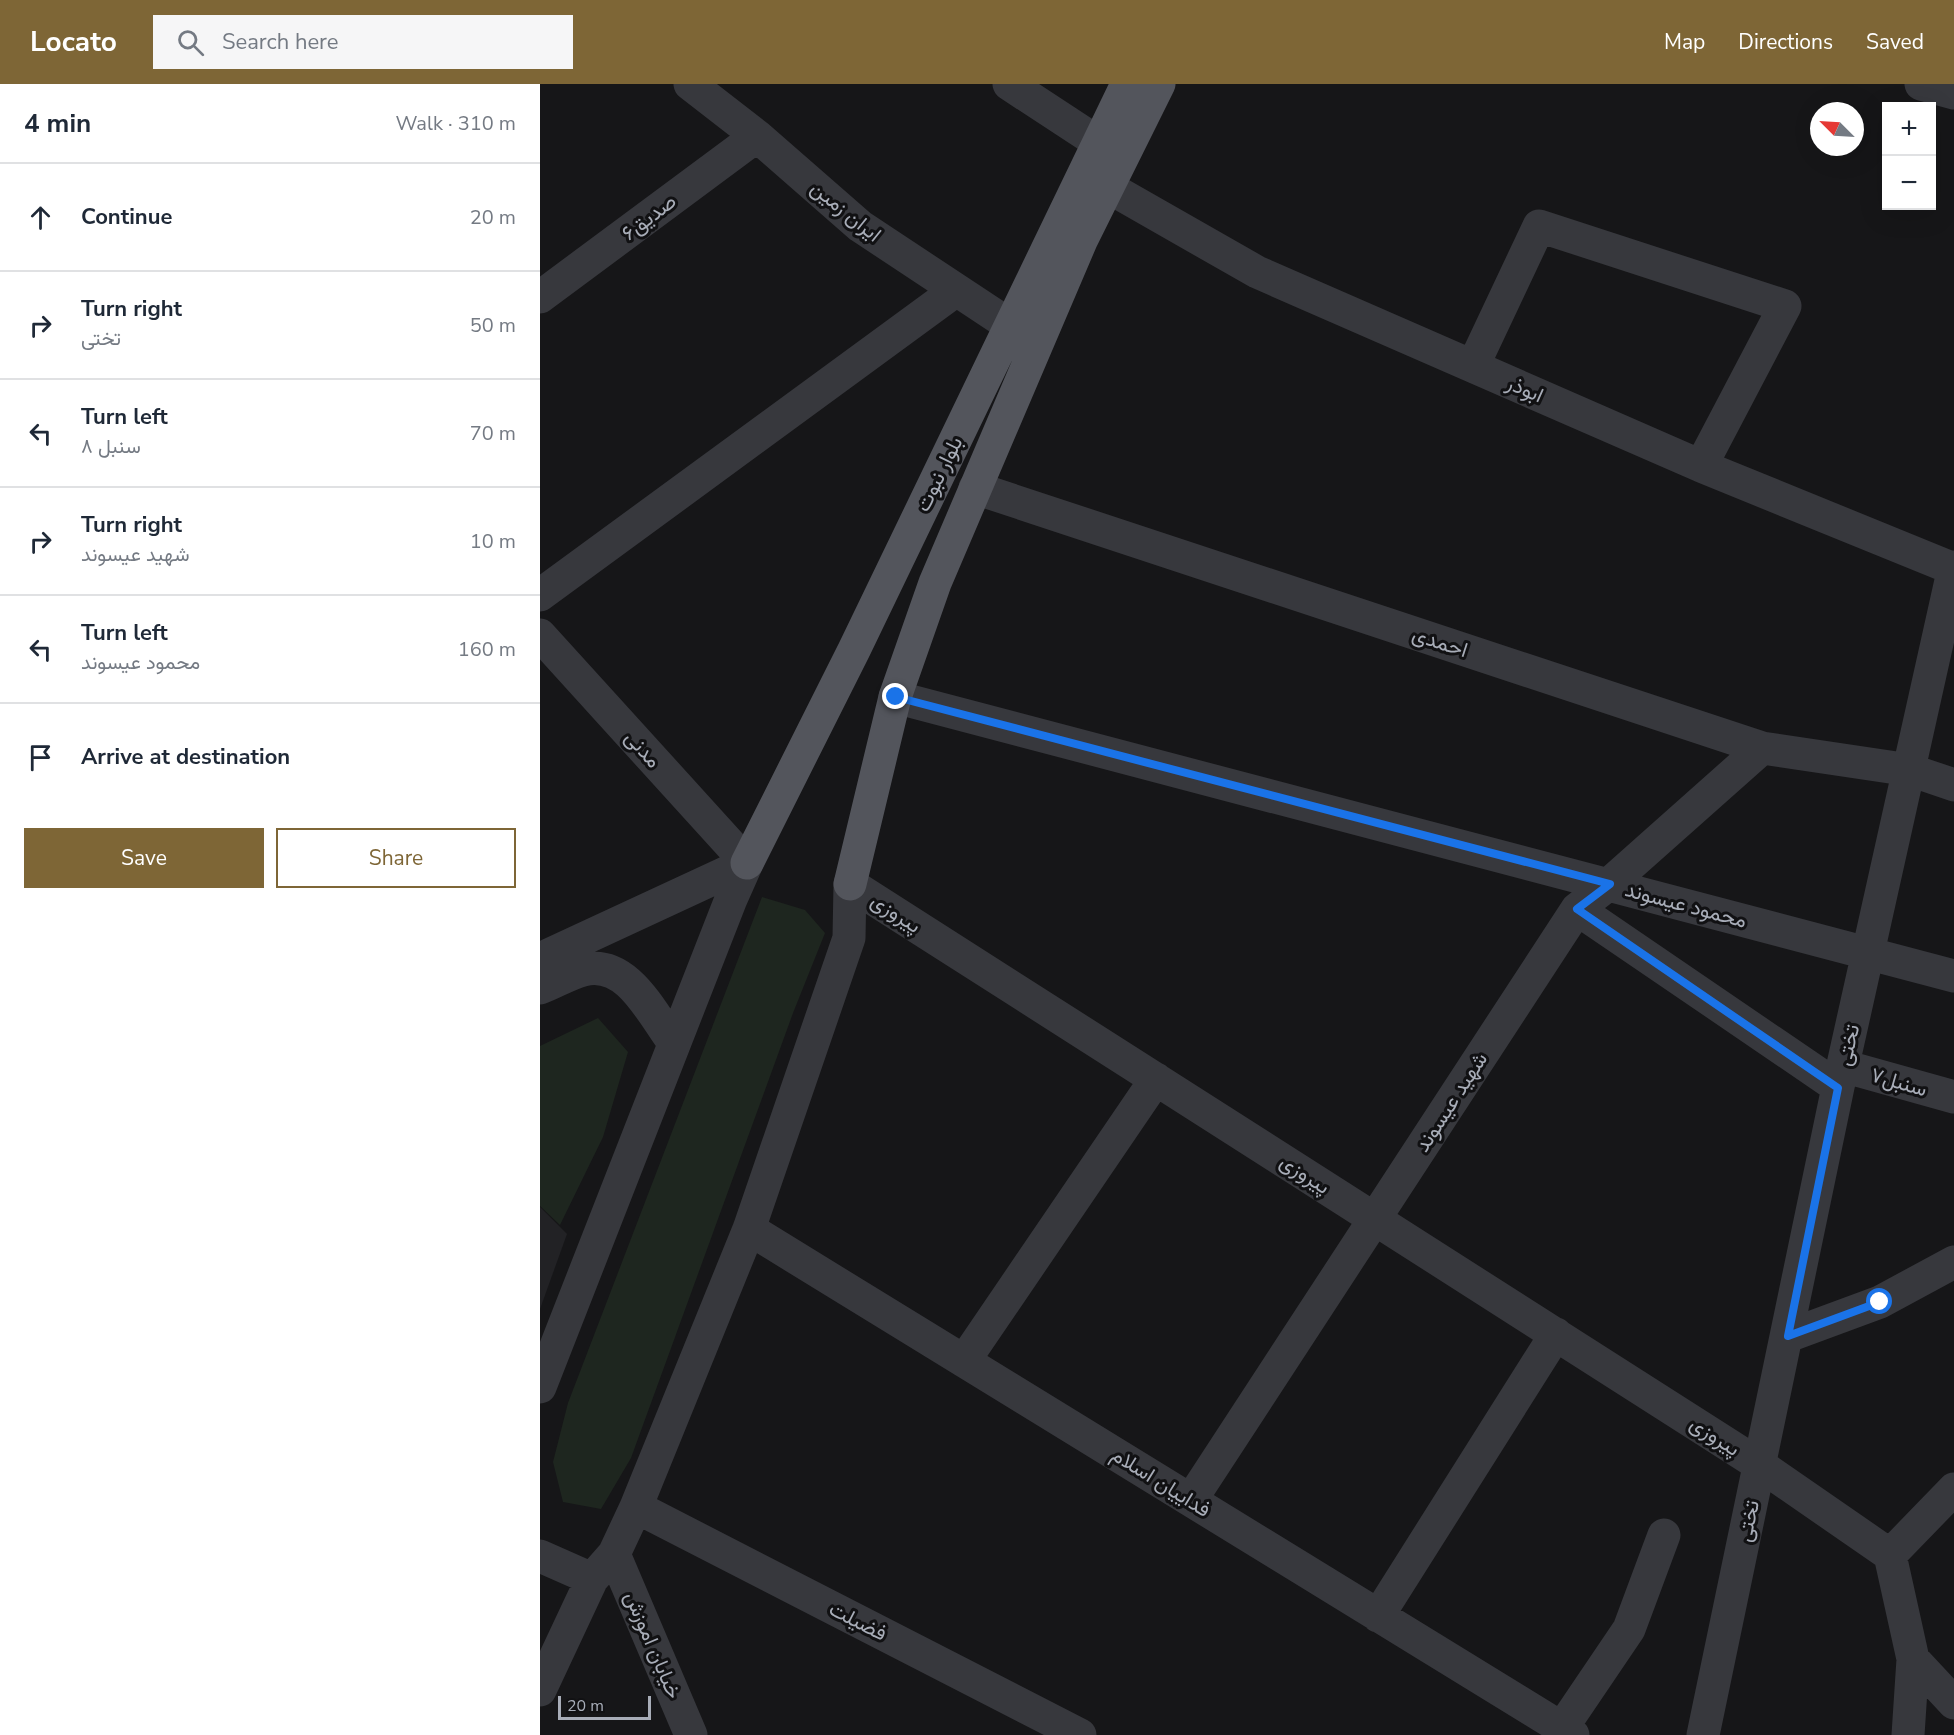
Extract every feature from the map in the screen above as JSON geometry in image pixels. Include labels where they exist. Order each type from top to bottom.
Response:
[{"type":"main road","name":"بلوار نبوت","points":[[747,863],[1011,326],[1127,84]]},
{"type":"main road","name":"بلوار نبوت","points":[[850,884],[896,697],[935,583],[1081,241],[1159,84]]},
{"type":"street","name":"ایران زمین","points":[[690,84],[757,136],[860,226],[1011,326]]},
{"type":"street","points":[[1009,84],[1099,143]]},
{"type":"street","points":[[1921,84],[1954,93]]},
{"type":"street","name":"صدیق۶","points":[[540,297],[757,136]]},
{"type":"street","name":"ابوذر","points":[[1108,186],[1257,272],[1701,466],[1954,568]]},
{"type":"street","points":[[1473,366],[1539,226],[1785,306],[1701,466]]},
{"type":"street","points":[[540,595],[955,291]]},
{"type":"street","name":"احمدی","points":[[975,488],[1762,748],[1910,770],[1954,785]]},
{"type":"street","name":"تختی","points":[[1703,1735],[1841,1077],[1910,770],[1944,663],[1954,568]]},
{"type":"street","name":"مدنی","points":[[546,652],[747,863]]},
{"type":"street","name":"محمود عیسوند","points":[[896,697],[1954,976]]},
{"type":"street","name":"شهید عیسوند","points":[[1191,1500],[1577,909],[1610,884],[1762,748]]},
{"type":"street","points":[[540,959],[747,863]]},
{"type":"street","points":[[540,1387],[747,863]]},
{"type":"street","points":[[540,1690],[592,1579],[614,1554],[636,1507],[749,1229],[849,938],[850,884]]},
{"type":"street","name":"پیروزی","points":[[850,884],[1760,1465],[1890,1555]]},
{"type":"street","name":"سنبل۷","points":[[1577,909],[1841,1077],[1954,1097]]},
{"type":"street","points":[[540,988],[584,970],[610,969],[627,980],[674,1043]]},
{"type":"street","points":[[964,1361],[1156,1079]]},
{"type":"street","name":"فداییان اسلام","points":[[749,1229],[1568,1732]]},
{"type":"street","points":[[1788,1336],[1880,1302],[1954,1262]]},
{"type":"street","points":[[1378,1616],[1556,1334]]},
{"type":"street","points":[[1908,1735],[1913,1659],[1890,1555],[1954,1489]]},
{"type":"street","name":"فضیلت","points":[[636,1507],[1080,1735]]},
{"type":"street","points":[[1568,1732],[1629,1629],[1664,1534]]},
{"type":"street","name":"خیابان اموزش","points":[[614,1554],[691,1735]]},
{"type":"street","points":[[540,1556],[592,1579]]},
{"type":"street","points":[[1913,1659],[1954,1703]]},
{"type":"shaded area","points":[[762,897],[805,910],[825,933],[793,1013],[631,1458],[601,1509],[563,1502],[553,1462],[568,1403]]},
{"type":"shaded area","points":[[598,1018],[628,1052],[603,1137],[560,1225],[540,1206],[540,1046]]},
{"type":"shaded area","points":[[540,1207],[567,1234],[540,1309]]},
{"type":"route","points":[[896,697],[1610,884],[1577,909],[1838,1088],[1788,1336],[1880,1302]]}]
